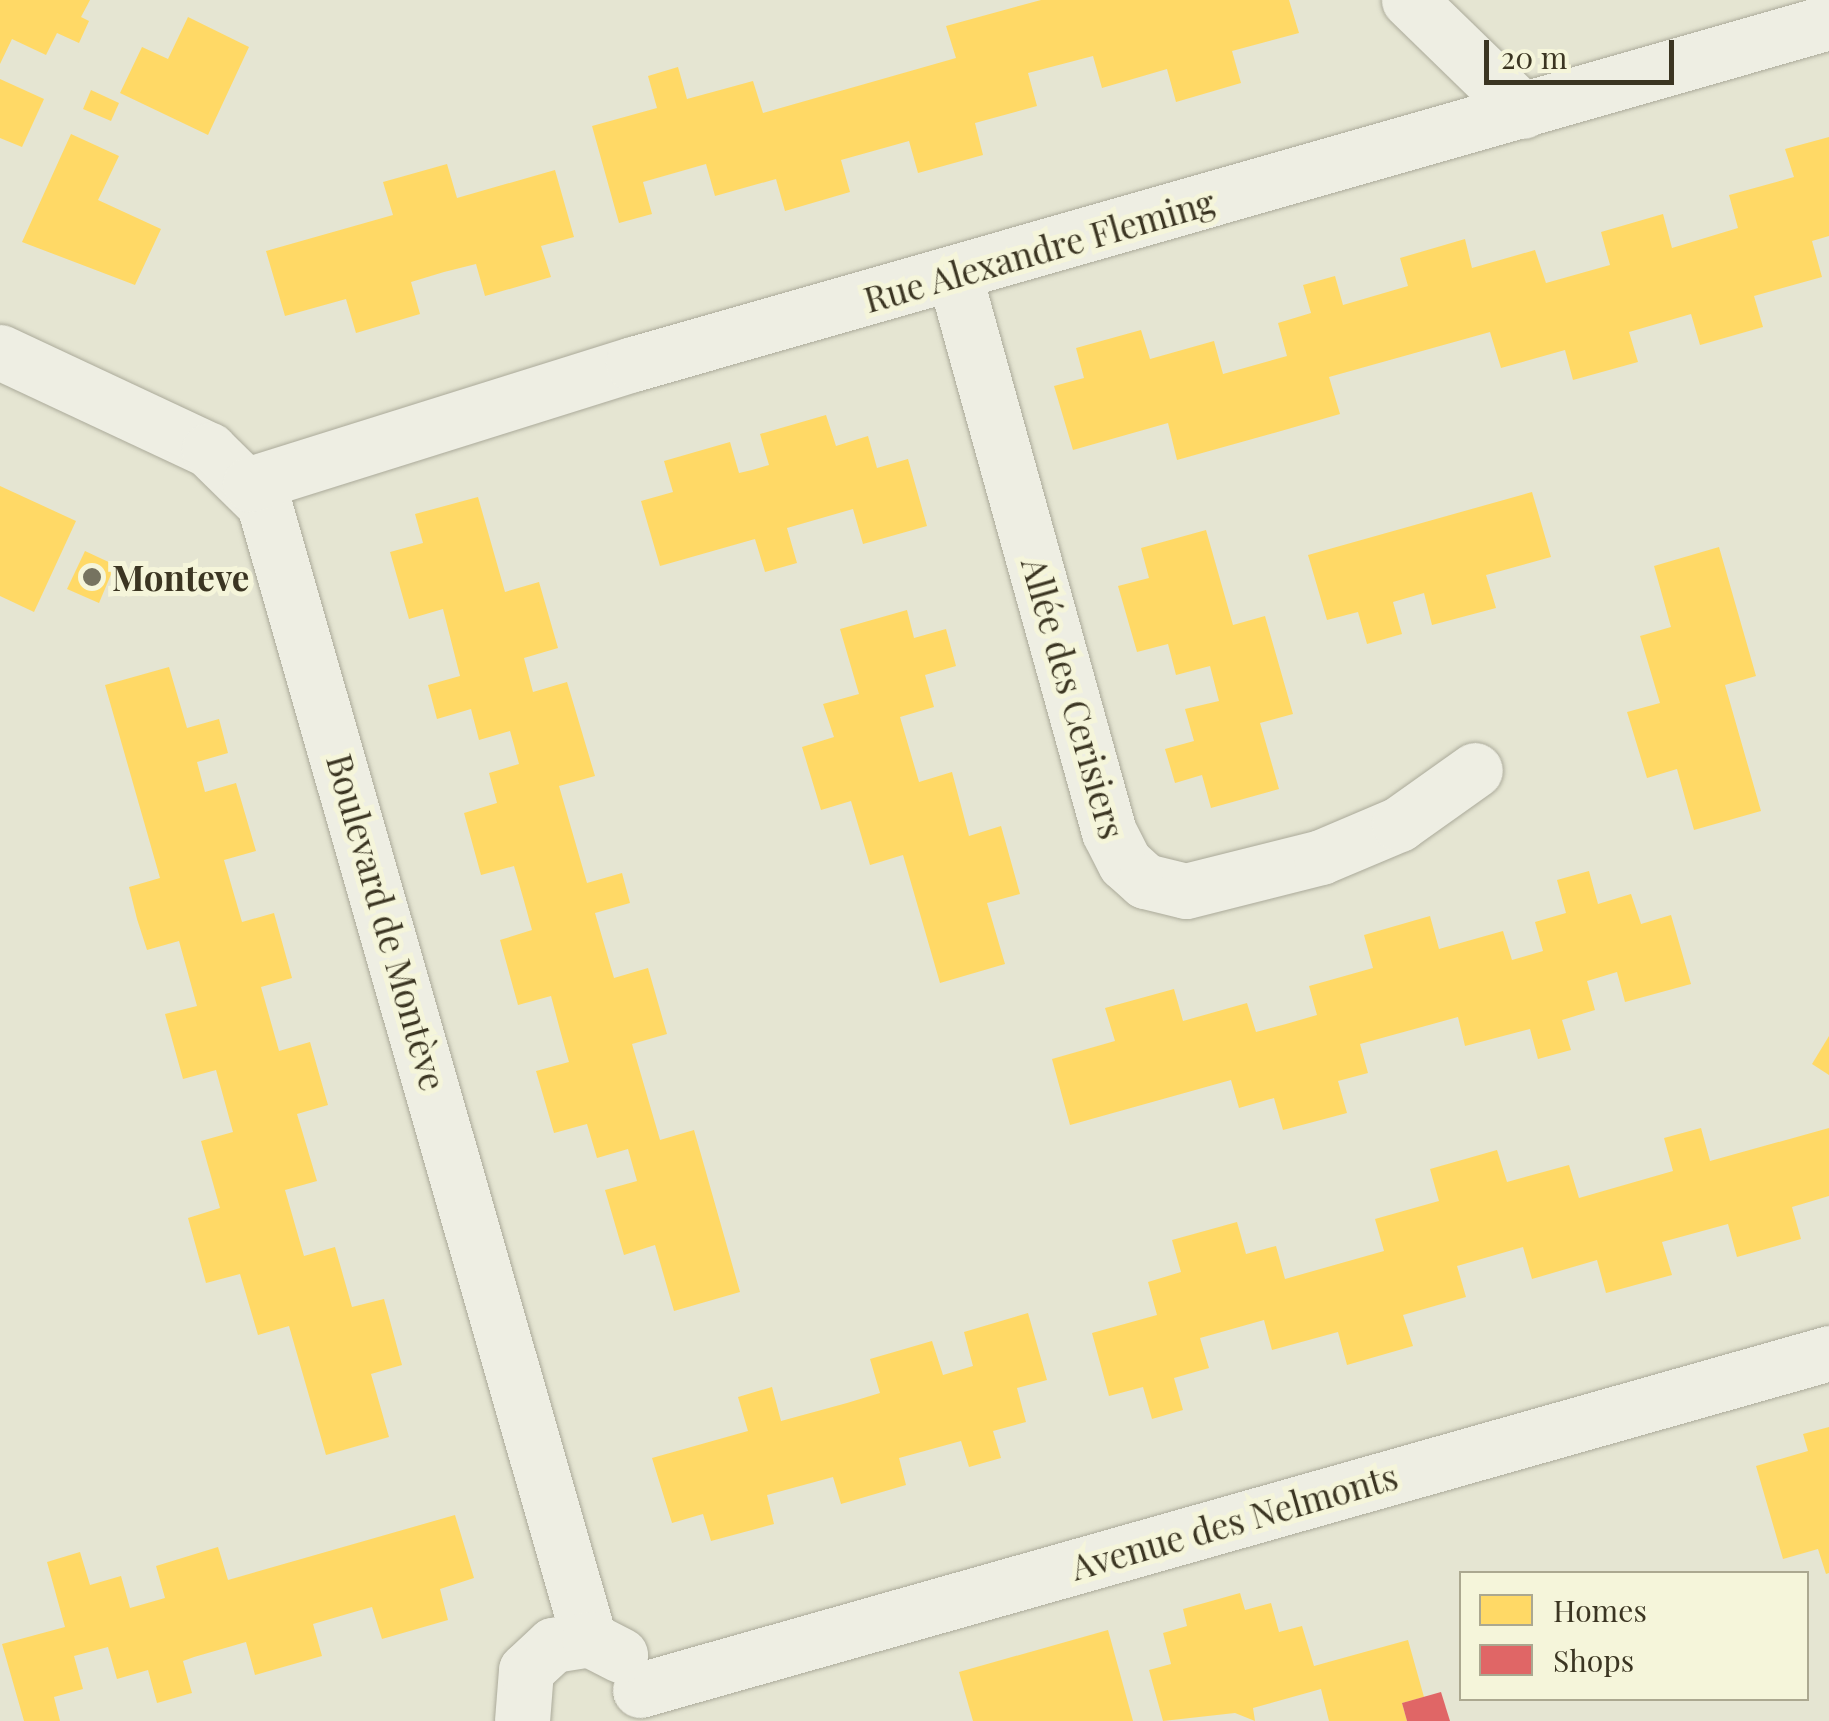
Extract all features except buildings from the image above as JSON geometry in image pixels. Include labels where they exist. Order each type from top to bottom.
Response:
[{"type":"street","points":[[1409,0],[1523,111]]},
{"type":"street","name":"Rue Alexandre Fleming","points":[[250,484],[954,274],[1523,111],[1802,18]]},
{"type":"street","name":"Allée des Cerisiers","points":[[954,274],[1109,832],[1125,863],[1144,880],[1186,890],[1320,857],[1399,824],[1476,770]]},
{"type":"street","name":"Boulevard de Montève","points":[[0,352],[209,450],[250,484],[279,538],[589,1639]]},
{"type":"street","name":"Avenue des Nelmonts","points":[[589,1639],[622,1656],[638,1705],[1829,1353]]},
{"type":"street","points":[[522,1721],[520,1688],[538,1656],[589,1639]]},
{"type":"place","name":"Monteve","points":[[92,577]]}]
